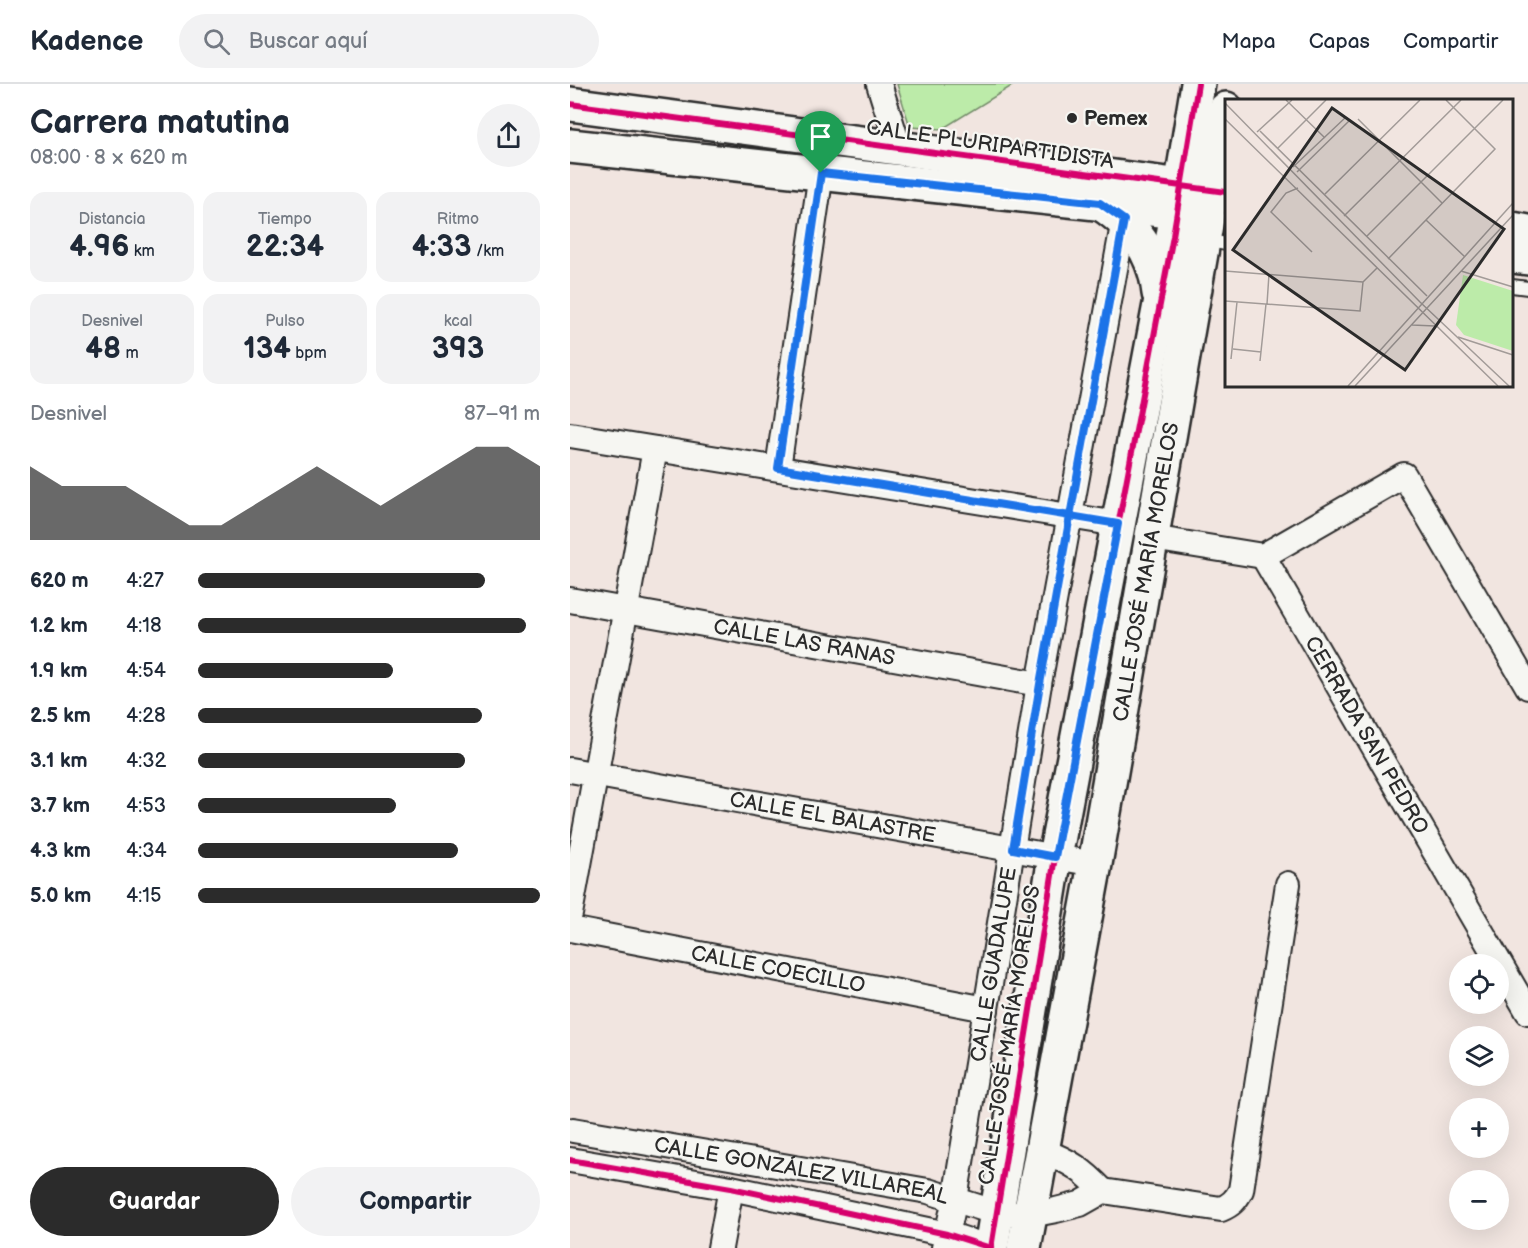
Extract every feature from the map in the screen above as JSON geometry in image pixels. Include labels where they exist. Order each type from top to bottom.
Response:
[{"type":"street","points":[[879,84],[899,148]]},
{"type":"street","name":"CALLE JOSÉ MARÍA MORELOS","points":[[991,1248],[1055,857],[1160,301],[1201,219],[1198,84]]},
{"type":"street","name":"CALLE PLURIPARTIDISTA","points":[[578,98],[899,148],[1201,219]]},
{"type":"street","name":"CALLE JOSÉ MARÍA MORELOS","points":[[1024,1248],[1152,538],[1201,219],[1225,118]]},
{"type":"street","name":"CALLE PLURIPARTIDISTA","points":[[570,146],[821,173],[1112,212],[1201,219]]},
{"type":"street","points":[[778,468],[821,173]]},
{"type":"street","points":[[1112,212],[1136,234],[1150,257],[1158,283],[1160,301]]},
{"type":"street","name":"CALLE GUADALUPE","points":[[946,1241],[1070,516],[1112,212]]},
{"type":"street","points":[[1513,230],[1528,232]]},
{"type":"street","points":[[1513,256],[1528,258]]},
{"type":"street","points":[[570,435],[1118,524]]},
{"type":"street","points":[[570,914],[655,448]]},
{"type":"street","points":[[1152,538],[1263,556],[1404,475],[1528,687]]},
{"type":"street","name":"CERRADA SAN PEDRO","points":[[1263,556],[1527,1007]]},
{"type":"street","name":"CALLE LAS RANAS","points":[[570,600],[1040,684]]},
{"type":"street","name":"CALLE EL BALASTRE","points":[[570,770],[1095,864]]},
{"type":"street","points":[[1042,1151],[1067,1160],[1087,1173],[1103,1191],[1211,1209],[1229,1206],[1237,1199],[1241,1190],[1288,884]]},
{"type":"street","name":"CALLE COECILLO","points":[[570,929],[986,1009]]},
{"type":"street","name":"CALLE GONZÁLEZ VILLAREAL","points":[[571,1134],[928,1191],[997,1213],[1030,1215],[1080,1203],[1103,1191]]},
{"type":"street","name":"CALLE GONZÁLEZ VILLAREAL","points":[[570,1160],[731,1188],[946,1241],[991,1248]]},
{"type":"street","points":[[720,1248],[731,1188]]},
{"type":"lane","points":[[1513,286],[1528,288]]},
{"type":"green space","points":[[897,84],[1015,84],[942,129],[910,127]]},
{"type":"cycle path","points":[[570,1160],[731,1188],[947,1234],[991,1248],[1055,857],[1173,236],[1198,84]]},
{"type":"cycle path","points":[[570,104],[1225,192]]},
{"type":"place","name":"Pemex","points":[[1072,118]]},
{"type":"route","points":[[821,173],[778,468],[1070,516],[1013,849],[1055,857],[1118,524],[1070,516],[1124,220],[1100,203],[821,173]]}]
